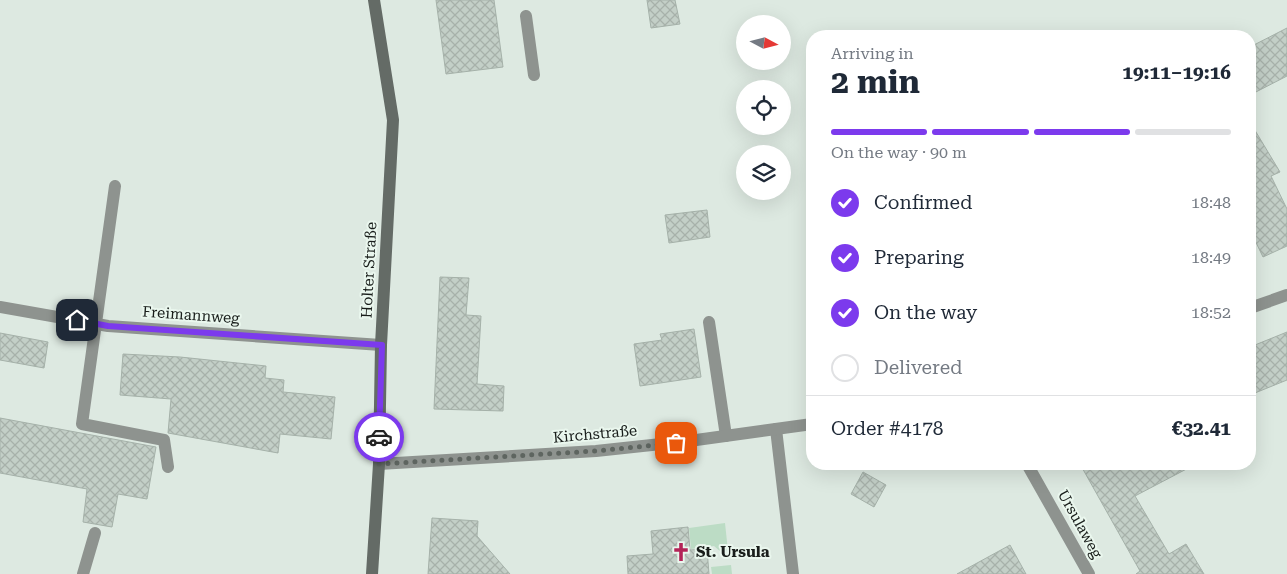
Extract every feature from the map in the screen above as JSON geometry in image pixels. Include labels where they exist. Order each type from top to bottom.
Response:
[{"type":"street","name":"Holter Straße","points":[[372,574],[379,464],[382,345],[393,120],[374,0]]},
{"type":"street","points":[[526,16],[534,75]]},
{"type":"street","points":[[115,186],[82,424],[164,440],[168,467]]},
{"type":"street","points":[[1256,306],[1287,295]]},
{"type":"street","name":"Freimannweg","points":[[0,307],[96,324],[382,345]]},
{"type":"street","points":[[709,322],[726,436]]},
{"type":"street","name":"Kirchstraße","points":[[379,464],[596,451],[806,425]]},
{"type":"street","points":[[776,429],[794,574]]},
{"type":"street","name":"Ursulaweg","points":[[1030,470],[1089,574]]},
{"type":"street","points":[[83,574],[95,533]]},
{"type":"green space","points":[[725,523],[728,551],[721,552],[714,546],[691,549],[689,528]]},
{"type":"green space","points":[[731,565],[732,574],[712,574],[711,567]]},
{"type":"building","points":[[436,0],[494,0],[503,67],[446,74]]},
{"type":"building","points":[[647,0],[675,0],[680,24],[651,28]]},
{"type":"building","points":[[1287,28],[1287,76],[1256,92],[1256,44]]},
{"type":"building","points":[[1256,132],[1280,172],[1271,176],[1287,209],[1287,246],[1263,257],[1256,242]]},
{"type":"building","points":[[707,210],[710,237],[669,243],[665,215]]},
{"type":"building","points":[[440,277],[469,278],[466,315],[481,316],[477,384],[504,386],[503,411],[434,409]]},
{"type":"building","points":[[694,329],[701,377],[640,386],[634,344],[662,340],[660,334]]},
{"type":"building","points":[[1287,332],[1287,380],[1256,393],[1256,345]]},
{"type":"building","points":[[0,333],[48,342],[44,368],[0,360]]},
{"type":"building","points":[[123,354],[180,357],[266,366],[265,378],[284,380],[283,392],[335,397],[331,439],[280,434],[278,453],[168,433],[171,399],[120,395]]},
{"type":"building","points":[[0,418],[156,447],[147,499],[118,494],[112,527],[83,522],[87,489],[0,473]]},
{"type":"building","points":[[1083,470],[1185,470],[1135,496],[1169,554],[1186,544],[1204,574],[1136,574],[1140,571]]},
{"type":"building","points":[[863,472],[886,485],[874,507],[851,494]]},
{"type":"building","points":[[432,518],[478,521],[477,536],[510,574],[428,574]]},
{"type":"building","name":"St. Ursula","points":[[688,527],[690,550],[707,549],[709,574],[628,574],[627,556],[653,554],[651,531]]},
{"type":"building","points":[[1010,545],[1026,574],[957,574]]},
{"type":"way so far","points":[[379,437],[379,464],[596,451],[676,443]]},
{"type":"place","name":"St. Ursula","points":[[681,552]]},
{"type":"route","points":[[77,320],[108,326],[382,345],[379,437]]}]
